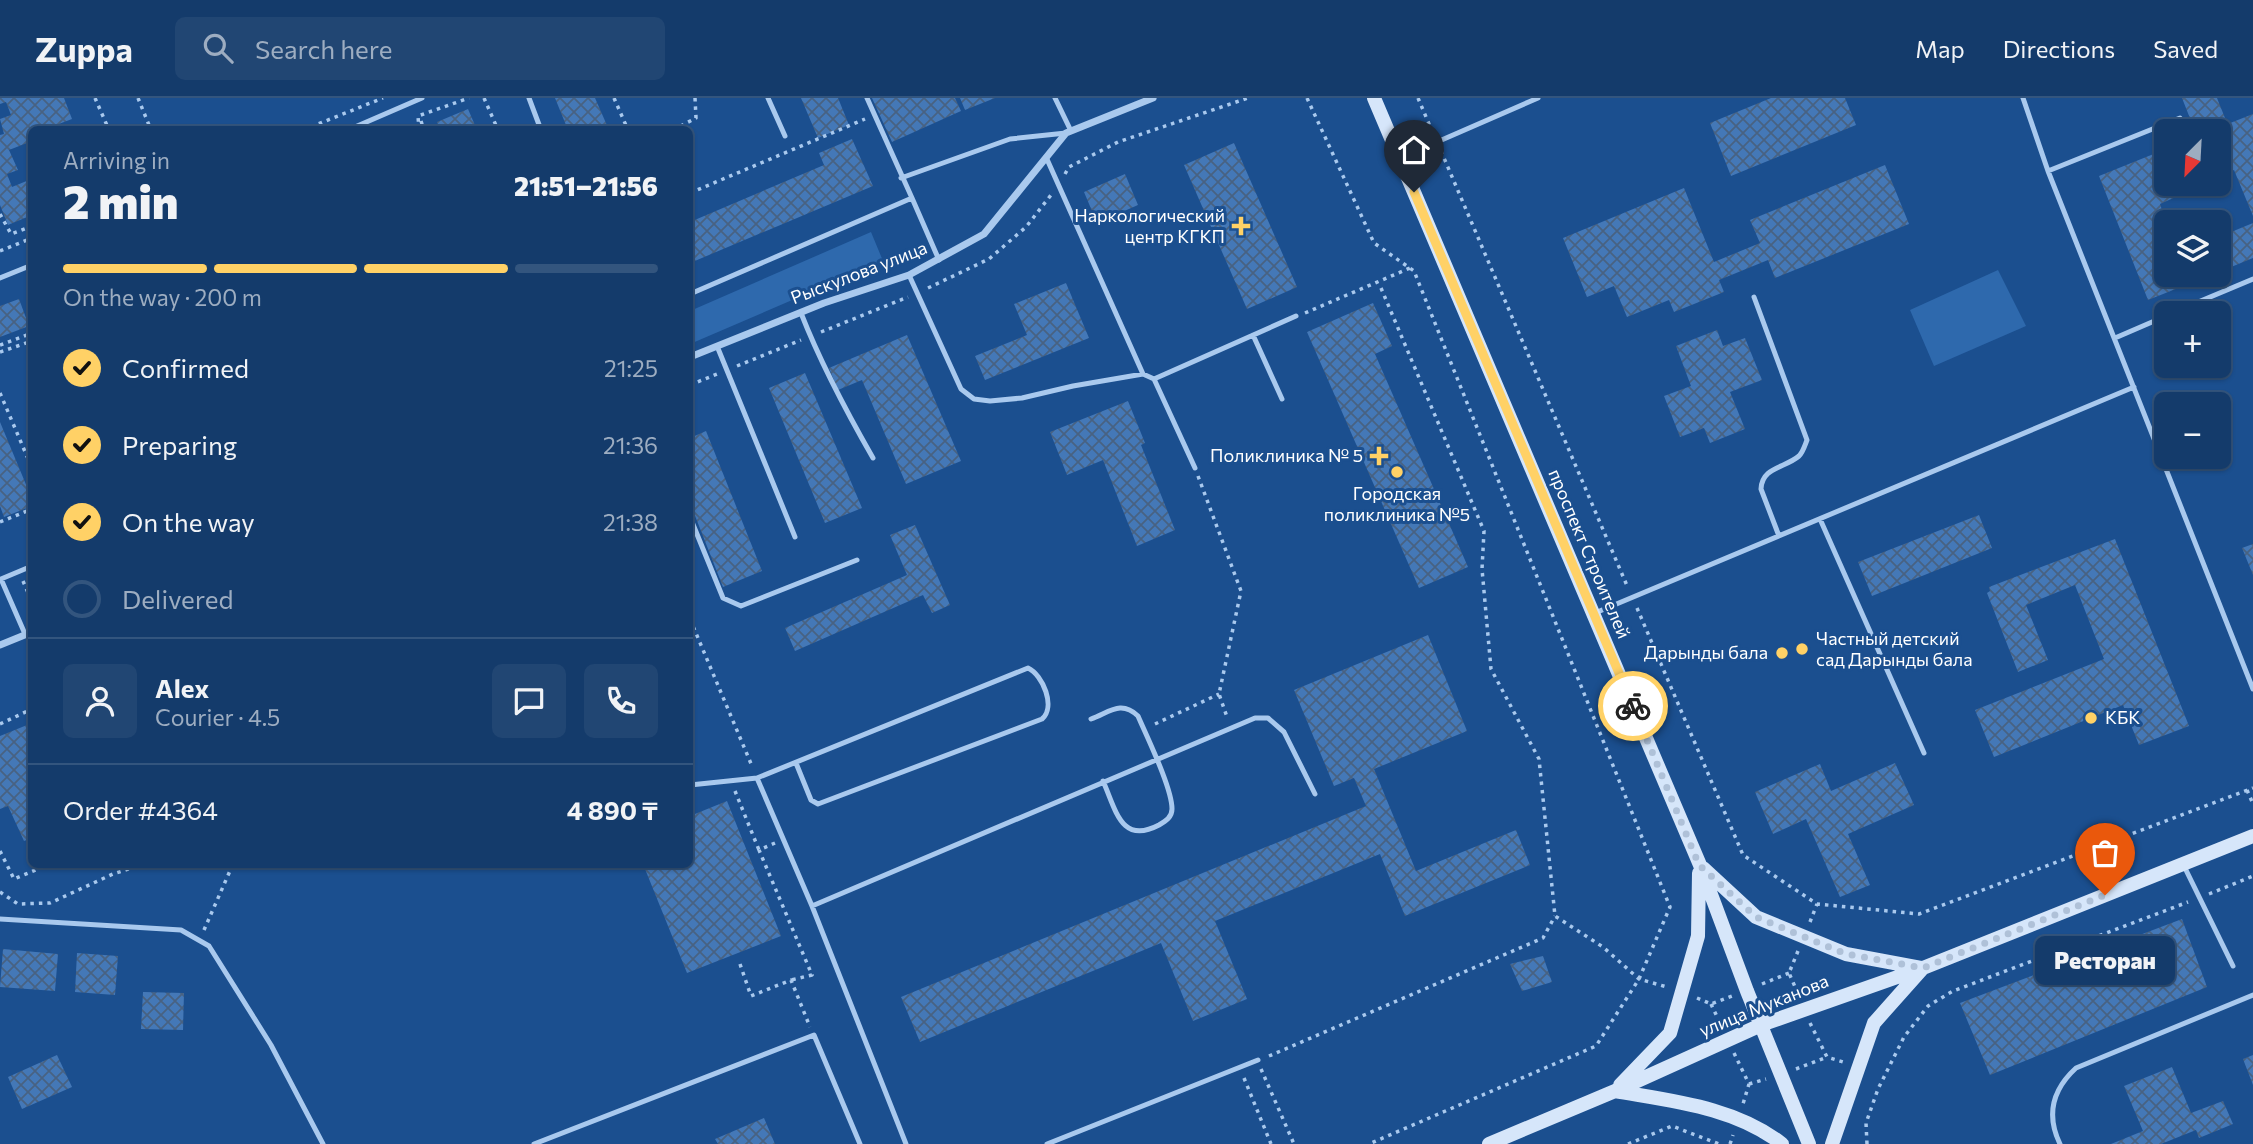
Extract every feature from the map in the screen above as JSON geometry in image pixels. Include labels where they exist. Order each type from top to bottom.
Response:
[{"type":"main road","name":"проспект Строителей","points":[[1374,98],[1699,865],[1809,1144]]},
{"type":"main road","name":"улица Муканова","points":[[1489,1144],[1761,1025],[1923,968],[2253,836]]},
{"type":"main road","points":[[1699,865],[1756,917],[1846,954],[1923,968]]},
{"type":"main road","points":[[1615,1091],[1670,1033],[1698,936],[1699,865]]},
{"type":"main road","points":[[1832,1144],[1874,1023],[1923,968]]},
{"type":"main road","points":[[1615,1091],[1706,1107],[1770,1135],[1782,1144]]},
{"type":"street","points":[[1069,132],[1153,98]]},
{"type":"street","name":"Рыскулова улица","points":[[693,356],[824,303],[909,275],[984,234],[1069,132]]},
{"type":"street","points":[[0,645],[28,633]]},
{"type":"lane","points":[[357,126],[422,98]]},
{"type":"lane","points":[[529,98],[540,126]]},
{"type":"lane","points":[[768,98],[785,136]]},
{"type":"lane","points":[[867,98],[939,260]]},
{"type":"lane","points":[[901,178],[1010,139],[1069,132],[1055,98]]},
{"type":"lane","points":[[1129,98],[1133,107]]},
{"type":"lane","points":[[1404,167],[1437,142],[1538,98]]},
{"type":"lane","points":[[2023,98],[2048,171],[2253,688]]},
{"type":"lane","points":[[2048,171],[2180,118]]},
{"type":"lane","points":[[1046,158],[1143,374]]},
{"type":"lane","points":[[693,293],[912,198]]},
{"type":"lane","points":[[0,278],[28,267]]},
{"type":"lane","points":[[909,275],[961,388],[974,399],[990,401],[1022,398],[1143,374],[1154,379],[1195,468]]},
{"type":"lane","points":[[2201,301],[2253,279]]},
{"type":"lane","points":[[1754,297],[1807,440],[1799,455],[1764,475],[1761,482],[1761,489],[1779,536]]},
{"type":"lane","points":[[802,313],[838,397],[873,458]]},
{"type":"lane","points":[[1154,379],[1296,316]]},
{"type":"lane","points":[[2115,338],[2154,321]]},
{"type":"lane","points":[[1253,335],[1282,398]]},
{"type":"lane","points":[[716,346],[795,537]]},
{"type":"lane","points":[[1594,614],[2134,387]]},
{"type":"lane","points":[[1820,519],[1924,753]]},
{"type":"lane","points":[[693,524],[723,598],[741,606],[857,560]]},
{"type":"lane","points":[[28,568],[0,578],[28,633]]},
{"type":"lane","points":[[693,785],[757,778],[1028,668],[1040,678],[1049,707],[1048,714],[1042,719],[818,804],[811,800],[796,763]]},
{"type":"lane","points":[[1091,719],[1119,708],[1129,708],[1138,716],[1156,758],[1172,807],[1171,814],[1166,821],[1147,831],[1128,829],[1120,820],[1103,781]]},
{"type":"lane","points":[[813,906],[1255,718],[1268,718],[1284,732],[1315,794]]},
{"type":"lane","points":[[757,778],[813,906],[906,1144]]},
{"type":"lane","points":[[2182,863],[2233,966]]},
{"type":"lane","points":[[0,919],[181,930],[209,946],[271,1045],[323,1144]]},
{"type":"lane","points":[[2060,1144],[2052,1127],[2056,1093],[2064,1079],[2076,1068],[2253,995]]},
{"type":"lane","points":[[534,1144],[814,1035],[860,1144]]},
{"type":"lane","points":[[1047,1144],[1258,1060]]},
{"type":"path","points":[[95,98],[107,126]]},
{"type":"path","points":[[138,98],[150,126]]},
{"type":"path","points":[[313,126],[383,98]]},
{"type":"path","points":[[421,126],[418,116],[469,98]]},
{"type":"path","points":[[484,98],[496,126]]},
{"type":"path","points":[[614,98],[626,126]]},
{"type":"path","points":[[681,126],[696,118],[695,98]]},
{"type":"path","points":[[1213,110],[1248,98]]},
{"type":"path","points":[[1307,98],[1374,243],[1414,271],[1670,907],[1639,979],[1596,1045],[1369,1144]]},
{"type":"path","points":[[1418,98],[1743,855],[1817,904],[1919,914],[2253,788]]},
{"type":"path","points":[[693,192],[874,115]]},
{"type":"path","points":[[0,214],[10,234],[28,227]]},
{"type":"path","points":[[0,251],[28,240]]},
{"type":"path","points":[[1296,316],[1410,268]]},
{"type":"path","points":[[1292,1143],[1258,1060],[1543,938],[1555,916],[1539,760],[1491,668],[1482,569],[1484,531],[1381,288]]},
{"type":"path","points":[[0,345],[28,334]]},
{"type":"path","points":[[0,352],[28,342]]},
{"type":"path","points":[[0,393],[28,459]]},
{"type":"path","points":[[1195,468],[1241,592],[1219,694],[1230,728]]},
{"type":"path","points":[[0,522],[28,511]]},
{"type":"path","points":[[19,571],[28,592]]},
{"type":"path","points":[[693,626],[757,778]]},
{"type":"path","points":[[1144,730],[1219,694]]},
{"type":"path","points":[[0,724],[28,711]]},
{"type":"path","points":[[731,781],[812,975],[791,980],[751,996],[740,964]]},
{"type":"path","points":[[2247,790],[2253,804]]},
{"type":"path","points":[[759,850],[784,840]]},
{"type":"path","points":[[0,851],[14,879],[40,868]]},
{"type":"path","points":[[0,892],[18,904],[50,903],[132,868]]},
{"type":"path","points":[[209,918],[231,868]]},
{"type":"path","points":[[1867,1144],[1866,1124],[1878,1089],[1904,1037],[1928,1006],[1953,991],[2253,876]]},
{"type":"path","points":[[1555,916],[1603,947],[1639,979],[1711,1004],[1749,1084],[1730,1144]]},
{"type":"path","points":[[1711,1004],[1789,973]]},
{"type":"path","points":[[791,980],[814,1035]]},
{"type":"path","points":[[1239,1068],[1271,1144]]},
{"type":"path","points":[[1628,1144],[1672,1126],[1719,1144]]},
{"type":"shaded area","points":[[871,232],[883,261],[693,343],[693,310]]},
{"type":"shaded area","points":[[1998,270],[2026,326],[1934,366],[1910,310]]},
{"type":"building","points":[[0,98],[64,98],[72,119],[56,126],[28,126],[28,143],[9,150],[18,170],[7,174],[12,187],[28,180],[28,217],[8,225],[0,205],[0,135],[4,134],[0,119],[11,115],[6,102],[0,104]]},
{"type":"building","points":[[555,98],[595,98],[607,126],[566,126]]},
{"type":"building","points":[[801,98],[838,98],[849,125],[818,138]]},
{"type":"building","points":[[872,98],[955,98],[961,111],[892,142]]},
{"type":"building","points":[[960,98],[995,98],[965,110]]},
{"type":"building","points":[[1771,98],[1845,98],[1856,125],[1731,176],[1710,123]]},
{"type":"building","points":[[2182,98],[2217,98],[2225,119],[2190,119]]},
{"type":"building","points":[[468,109],[475,126],[438,126],[437,122]]},
{"type":"building","points":[[2253,114],[2253,216],[2234,170],[2231,171],[2231,123]]},
{"type":"building","points":[[852,139],[873,186],[693,262],[693,221],[824,165],[819,153]]},
{"type":"building","name":"Наркологический центр КГКП","points":[[1234,143],[1297,287],[1247,309],[1184,165]]},
{"type":"building","points":[[2154,154],[2154,196],[2178,196],[2160,204],[2162,210],[2154,210],[2154,287],[2181,287],[2148,300],[2099,176]]},
{"type":"building","points":[[1885,165],[1909,224],[1775,278],[1768,260],[1719,280],[1724,292],[1674,312],[1669,300],[1627,317],[1614,286],[1587,297],[1563,238],[1684,188],[1714,262],[1760,243],[1750,220]]},
{"type":"building","points":[[1125,174],[1138,205],[1097,223],[1084,192]]},
{"type":"building","points":[[2253,223],[2253,258],[2231,267],[2231,232]]},
{"type":"building","points":[[1066,283],[1089,338],[985,380],[975,356],[1027,335],[1014,304]]},
{"type":"building","points":[[19,299],[28,326],[0,337],[0,306]]},
{"type":"building","name":"Городская поликлиника №5","points":[[1373,303],[1392,346],[1375,354],[1468,567],[1419,588],[1307,332]]},
{"type":"building","points":[[1717,330],[1723,346],[1745,338],[1762,380],[1730,392],[1745,429],[1710,443],[1704,428],[1680,437],[1664,396],[1691,386],[1676,346]]},
{"type":"building","points":[[907,335],[961,461],[906,484],[862,380],[838,390],[829,368]]},
{"type":"building","points":[[805,373],[862,508],[825,523],[769,388]]},
{"type":"building","points":[[1128,401],[1145,443],[1141,445],[1175,530],[1137,546],[1103,460],[1067,475],[1050,432]]},
{"type":"building","points":[[0,422],[28,489],[28,508],[4,517],[0,506]]},
{"type":"building","points":[[706,431],[762,571],[723,587],[693,511],[693,437]]},
{"type":"building","points":[[1979,515],[1992,548],[1872,596],[1858,562]]},
{"type":"building","points":[[915,525],[950,605],[932,613],[923,595],[795,651],[785,628],[907,575],[890,535]]},
{"type":"building","points":[[2115,539],[2189,726],[2139,745],[2123,705],[1994,757],[1975,710],[2104,659],[2075,585],[2026,605],[2048,660],[2018,672],[1987,593],[1990,591],[1989,587]]},
{"type":"building","points":[[2253,544],[2253,575],[2242,548]]},
{"type":"building","points":[[1428,635],[1467,731],[1374,769],[1416,871],[1516,830],[1530,865],[1405,916],[1380,854],[1215,921],[1247,999],[1193,1021],[1161,943],[920,1042],[901,997],[1366,806],[1354,778],[1334,786],[1294,690]]},
{"type":"building","points":[[28,725],[28,840],[24,841],[8,806],[0,809],[0,736]]},
{"type":"building","points":[[1895,763],[1914,805],[1848,834],[1870,885],[1840,897],[1806,819],[1773,834],[1755,792],[1820,764],[1831,791]]},
{"type":"building","points":[[727,801],[781,936],[687,973],[645,868],[693,868],[693,815]]},
{"type":"building","points":[[2182,919],[2207,987],[1990,1075],[1960,1003]]},
{"type":"building","points":[[3,949],[58,954],[55,991],[0,987]]},
{"type":"building","points":[[77,953],[118,956],[115,995],[75,992]]},
{"type":"building","points":[[1543,956],[1552,982],[1522,991],[1510,964]]},
{"type":"building","points":[[143,992],[184,993],[183,1030],[141,1029]]},
{"type":"building","points":[[57,1055],[72,1087],[22,1109],[8,1077]]},
{"type":"building","points":[[2253,1055],[2253,1085],[2243,1059]]},
{"type":"building","points":[[2172,1067],[2191,1113],[2223,1101],[2233,1124],[2199,1138],[2196,1130],[2161,1144],[2111,1144],[2143,1131],[2124,1086]]},
{"type":"building","points":[[764,1118],[775,1144],[718,1144],[715,1139]]},
{"type":"way so far","points":[[1633,706],[1699,865],[1756,917],[1846,954],[1923,968],[2105,895]]},
{"type":"place","name":"Наркологический центр КГКП","points":[[1241,226]]},
{"type":"place","name":"Поликлиника № 5","points":[[1379,456]]},
{"type":"place","name":"Городская поликлиника №5","points":[[1397,472]]},
{"type":"place","name":"Частный детский сад Дарынды бала","points":[[1802,649]]},
{"type":"place","name":"Дарынды бала","points":[[1782,653]]},
{"type":"place","name":"КБК","points":[[2091,718]]},
{"type":"place","name":"Ресторан","points":[[2105,895]]},
{"type":"route","points":[[1414,192],[1633,706]]}]
